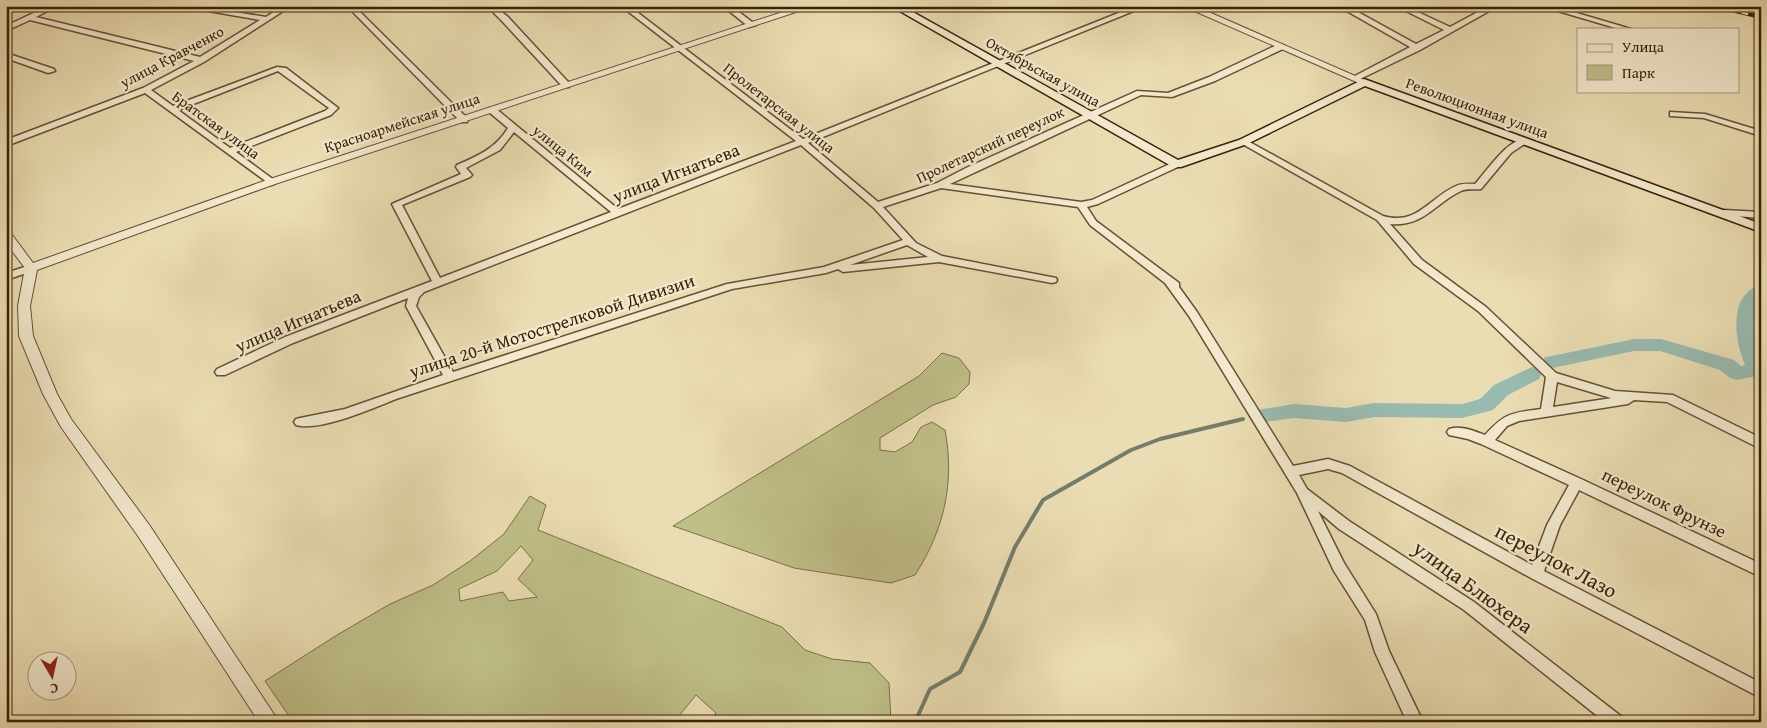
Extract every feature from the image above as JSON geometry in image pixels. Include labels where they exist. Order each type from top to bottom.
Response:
[{"type":"main road","name":"Октябрьская улица","points":[[894,6],[1177,164]]},
{"type":"main road","name":"Революционная улица","points":[[1360,81],[1761,228]]},
{"type":"main road","points":[[1177,164],[1243,142],[1360,81]]},
{"type":"street","points":[[182,6],[268,19]]},
{"type":"street","name":"улица Кравченко","points":[[6,144],[146,90],[201,60],[288,6]]},
{"type":"street","points":[[350,6],[464,120]]},
{"type":"street","points":[[490,6],[505,19],[566,85]]},
{"type":"street","name":"Пролетарская улица","points":[[624,6],[802,142],[877,206],[909,241],[922,251],[940,259]]},
{"type":"street","points":[[726,6],[752,25]]},
{"type":"street","name":"Красноармейская улица","points":[[6,277],[271,182],[810,6]]},
{"type":"street","name":"улица Игнатьева","points":[[221,372],[289,340],[422,287],[802,142],[1143,6]]},
{"type":"street","name":"Революционная улица","points":[[1187,6],[1360,81]]},
{"type":"street","points":[[1341,6],[1417,48]]},
{"type":"street","points":[[1399,6],[1450,30]]},
{"type":"street","points":[[1360,81],[1495,6]]},
{"type":"street","points":[[1544,6],[1624,28]]},
{"type":"street","points":[[6,28],[51,7]]},
{"type":"street","points":[[29,18],[201,60]]},
{"type":"street","name":"Пролетарский переулок","points":[[877,206],[940,185],[1089,114],[1144,92],[1160,96],[1169,95],[1212,79],[1280,46]]},
{"type":"street","points":[[6,54],[51,71]]},
{"type":"street","points":[[172,109],[277,69],[283,70],[334,108],[328,113],[230,151]]},
{"type":"street","name":"Братская улица","points":[[146,90],[271,182]]},
{"type":"street","name":"улица Ким","points":[[492,110],[617,213]]},
{"type":"street","points":[[1673,114],[1705,116],[1761,134]]},
{"type":"street","points":[[438,282],[397,204],[467,175],[460,167],[495,151],[506,140],[513,127]]},
{"type":"street","points":[[1243,142],[1308,180],[1380,218],[1406,222],[1432,208],[1460,187],[1478,187],[1508,151],[1523,141]]},
{"type":"street","points":[[940,185],[1081,205],[1095,202],[1177,164]]},
{"type":"street","points":[[1081,205],[1093,223],[1170,282],[1188,292]]},
{"type":"street","points":[[1724,213],[1761,215]]},
{"type":"street","points":[[1380,218],[1418,262],[1482,309],[1552,376],[1615,394],[1662,396],[1675,400],[1761,444]]},
{"type":"street","points":[[6,235],[32,268],[26,288],[24,306],[26,336],[50,394],[66,423],[144,531],[270,722]]},
{"type":"street","name":"улица 20-й Мотострелковой Дивизии","points":[[817,272],[909,241]]},
{"type":"street","name":"улица 20-й Мотострелковой Дивизии","points":[[300,422],[322,421],[346,415],[392,396],[731,286],[817,272],[940,259],[1052,280]]},
{"type":"street","points":[[1170,282],[1193,314],[1302,491],[1339,567],[1371,618],[1382,652],[1415,722]]},
{"type":"street","points":[[422,287],[414,296],[410,306],[450,377]]},
{"type":"street","points":[[1546,412],[1552,376]]},
{"type":"street","points":[[1486,442],[1498,428],[1509,420],[1546,412],[1647,396]]},
{"type":"street","name":"переулок Фрунзе","points":[[1453,432],[1459,432],[1486,442],[1577,482],[1761,570]]},
{"type":"street","name":"переулок Лазо","points":[[1290,472],[1334,464],[1536,574],[1761,691]]},
{"type":"street","name":"переулок Фрунзе","points":[[1536,574],[1554,525],[1577,482]]},
{"type":"street","name":"улица Блюхера","points":[[1302,491],[1344,524],[1470,606],[1617,722]]},
{"type":"green space","points":[[942,353],[959,358],[970,372],[969,384],[956,397],[933,405],[880,438],[880,450],[895,452],[912,442],[921,427],[932,422],[945,430],[949,469],[945,506],[933,541],[915,575],[891,583],[794,568],[673,526],[919,376]]},
{"type":"green space","points":[[530,496],[546,505],[538,530],[782,627],[805,650],[832,659],[870,663],[889,683],[891,722],[711,722],[716,713],[696,695],[674,722],[293,722],[265,681],[390,604],[433,585],[470,561],[504,534]],"holes":[[[521,546],[533,560],[518,579],[537,597],[509,601],[503,592],[460,601],[459,589],[497,571]]]},
{"type":"waterway","points":[[1552,362],[1634,345],[1661,345],[1727,365],[1737,373],[1756,370],[1748,350],[1745,317],[1753,298],[1761,290]]},
{"type":"waterway","points":[[1264,415],[1294,411],[1346,415],[1374,410],[1462,411],[1486,405],[1501,390],[1532,374]]},
{"type":"waterway","points":[[915,722],[930,689],[960,672],[984,623],[1015,547],[1043,500],[1131,450],[1160,439],[1243,419]]},
{"type":"railway","points":[[1714,6],[1761,17]]}]
